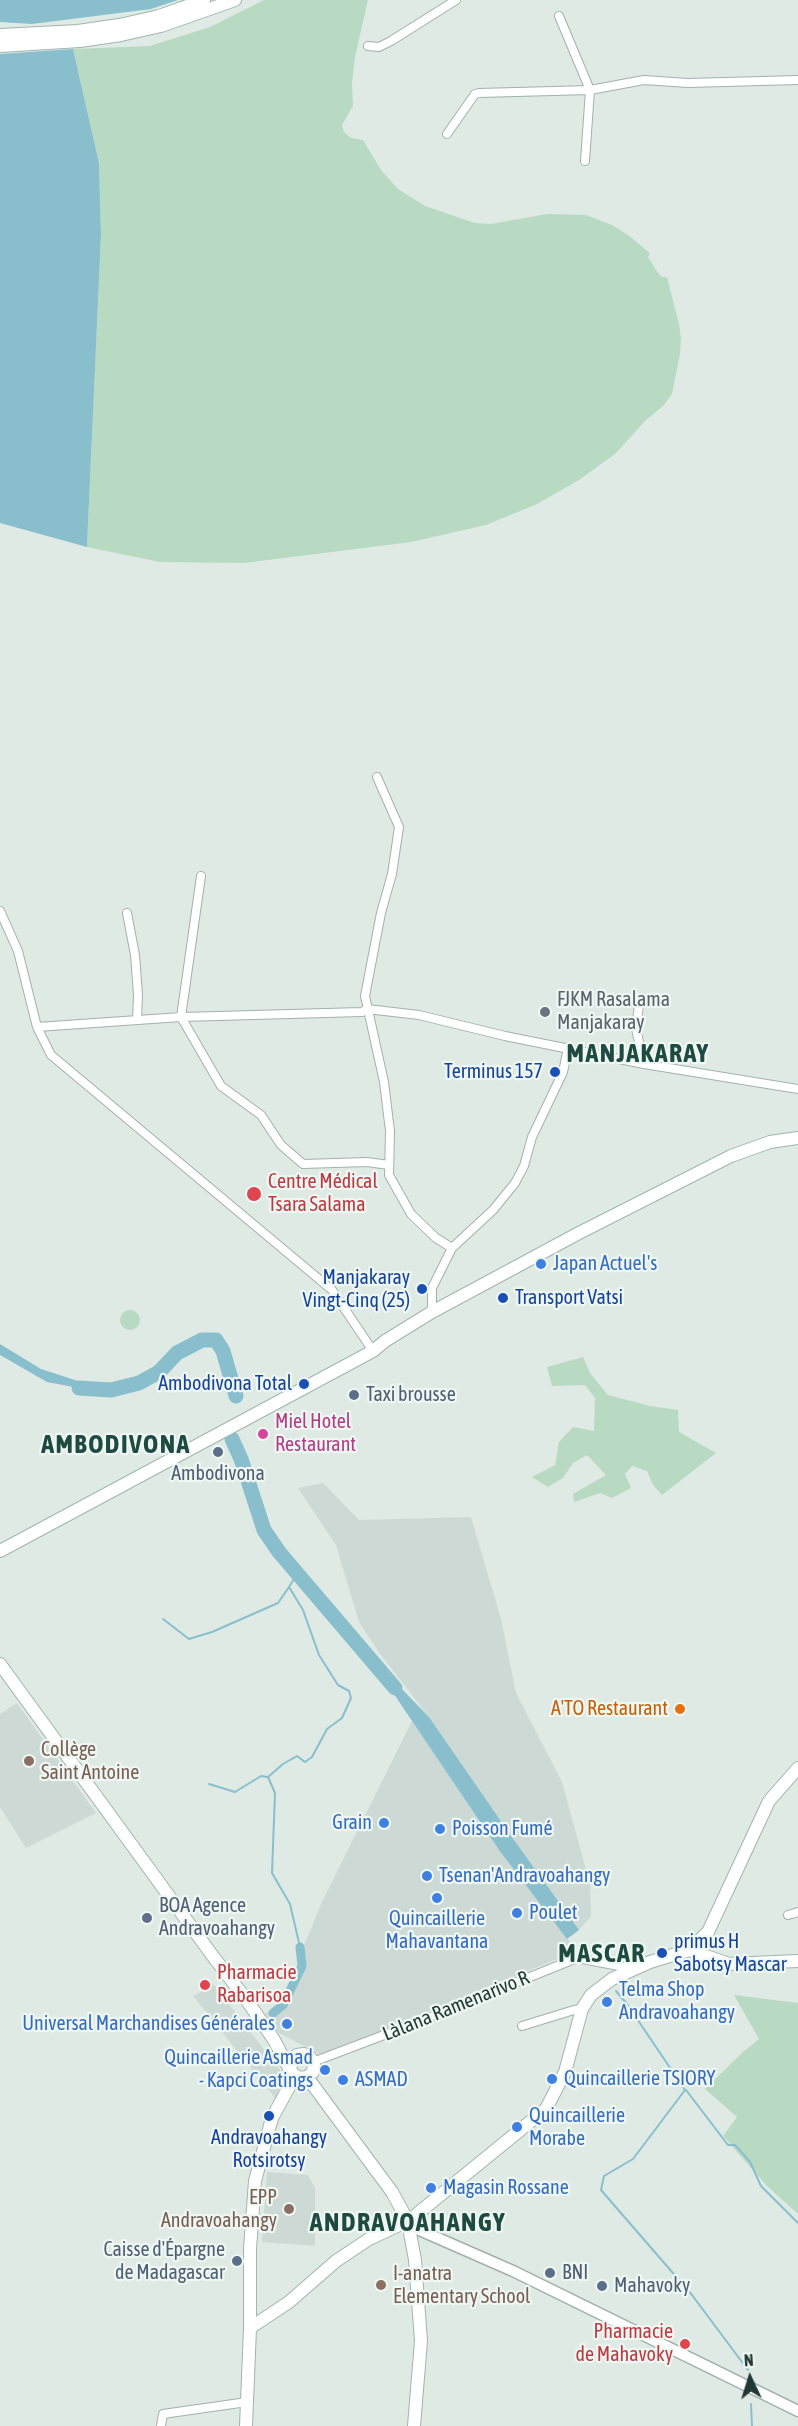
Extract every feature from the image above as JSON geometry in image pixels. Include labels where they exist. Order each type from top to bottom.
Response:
[{"type":"main road","points":[[0,34],[51,33],[119,25],[159,16],[204,0]]},
{"type":"main road","points":[[0,46],[80,41],[121,35],[161,26],[235,0]]},
{"type":"main road","points":[[0,1544],[361,1356],[432,1312],[579,1233],[731,1156],[770,1142],[798,1138]]},
{"type":"main road","points":[[0,1551],[144,1469]]},
{"type":"main road","points":[[0,1664],[297,2074],[392,2192],[403,2212]]},
{"type":"main road","points":[[417,2214],[546,2109],[566,2072],[582,2009],[591,1995],[612,1979],[650,1962],[689,1950],[708,1932],[769,1801],[798,1768]]},
{"type":"main road","points":[[689,1950],[729,1964],[798,1961]]},
{"type":"main road","points":[[274,2040],[297,2055]]},
{"type":"main road","points":[[246,2426],[250,2249],[255,2181],[272,2118],[297,2074],[292,2060],[297,2055],[304,2054],[313,2062],[313,2072],[297,2074]]},
{"type":"main road","points":[[413,2231],[400,2231],[397,2226],[397,2220],[403,2212],[413,2211],[419,2220],[413,2231],[422,2341],[414,2426]]},
{"type":"main road","points":[[250,2328],[289,2302],[336,2261],[369,2239],[397,2226]]},
{"type":"street","points":[[368,46],[379,47],[391,41],[456,0]]},
{"type":"street","points":[[559,16],[590,90],[585,161]]},
{"type":"street","points":[[447,134],[474,94],[478,93],[590,90],[644,80],[688,83],[798,80]]},
{"type":"street","points":[[377,777],[399,827],[392,874],[381,913],[365,996],[384,1082],[390,1131],[389,1175],[411,1214],[436,1238],[452,1248]]},
{"type":"street","points":[[201,876],[181,1017],[221,1086],[261,1115],[281,1145],[303,1164],[367,1162],[389,1165]]},
{"type":"street","points":[[0,911],[18,951],[37,1027],[51,1055],[332,1290],[371,1348]]},
{"type":"street","points":[[127,913],[135,955],[137,1020]]},
{"type":"street","points":[[639,1005],[636,1029],[644,1064]]},
{"type":"street","points":[[37,1027],[181,1017],[362,1012],[367,1009],[419,1016],[644,1064],[798,1089]]},
{"type":"street","points":[[432,1312],[432,1288],[452,1248],[493,1210],[515,1183],[524,1166],[532,1137],[563,1072],[568,1048]]},
{"type":"street","points":[[788,1915],[798,1912]]},
{"type":"street","name":"Làlana Ramenarivo R","points":[[313,2062],[578,1958],[635,1969]]},
{"type":"street","points":[[522,2026],[582,2009]]},
{"type":"street","points":[[413,2231],[513,2271],[798,2411]]},
{"type":"street","points":[[160,2426],[163,2414],[247,2402]]},
{"type":"shaded area","name":"Tsenan'Andravoahangy","points":[[323,1483],[359,1520],[471,1517],[501,1619],[516,1693],[562,1782],[590,1884],[591,1916],[579,1930],[359,1622],[336,1545],[298,1488]]},
{"type":"shaded area","name":"Collège Saint Antoine","points":[[17,1703],[96,1813],[26,1848],[0,1807],[0,1714]]},
{"type":"shaded area","name":"Tsenan'Andravoahangy","points":[[412,1721],[499,1850],[577,1951],[322,2055],[277,2032],[265,2014],[281,2004],[322,1902]]},
{"type":"shaded area","points":[[214,1985],[283,2074],[276,2099],[193,1996]]},
{"type":"shaded area","name":"EPP Andravoahangy","points":[[267,2172],[308,2175],[315,2188],[315,2246],[262,2242]]},
{"type":"green space","points":[[264,0],[368,0],[355,57],[352,83],[353,106],[342,125],[344,132],[351,138],[363,140],[381,170],[398,189],[425,206],[475,223],[491,224],[547,214],[586,215],[612,225],[650,253],[648,257],[658,273],[662,277],[667,277],[679,324],[680,354],[672,394],[615,454],[579,480],[537,504],[486,525],[411,542],[244,563],[160,562],[87,547],[101,235],[99,163],[73,49],[150,46],[210,27]]},
{"type":"green space","points":[[126,1310],[134,1310],[140,1316],[140,1324],[134,1330],[126,1330],[120,1324],[120,1316]]},
{"type":"green space","points":[[583,1357],[590,1373],[608,1395],[650,1406],[678,1410],[679,1432],[716,1453],[662,1495],[653,1485],[647,1471],[632,1466],[625,1474],[631,1488],[612,1498],[600,1493],[574,1502],[573,1494],[606,1475],[587,1455],[573,1463],[563,1478],[548,1487],[532,1477],[555,1465],[559,1442],[573,1427],[594,1431],[595,1398],[585,1385],[552,1386],[547,1367]]},
{"type":"green space","points":[[734,1995],[798,2003],[798,2214],[767,2186],[723,2136],[737,2117],[705,2089],[759,2039]]},
{"type":"water","points":[[0,0],[178,0],[151,9],[32,24],[0,22]]},
{"type":"water","points":[[73,49],[99,163],[101,235],[87,547],[0,523],[0,54]]},
{"type":"water","points":[[0,1344],[41,1369],[81,1382],[79,1388],[47,1382],[0,1355]]},
{"type":"water","points":[[398,1685],[429,1717],[579,1930],[567,1939],[499,1850],[392,1691]]},
{"type":"waterway","points":[[79,1388],[111,1390],[139,1383],[159,1372],[177,1353],[202,1340],[216,1340],[223,1351],[236,1396]]},
{"type":"waterway","points":[[232,1439],[241,1459],[264,1530],[279,1552],[395,1688]]},
{"type":"waterway","points":[[209,1784],[235,1792],[261,1776],[268,1777],[297,1756],[305,1762],[312,1757],[327,1729],[342,1718],[351,1698],[349,1691],[338,1685],[319,1655],[303,1610],[289,1587],[297,1574]]},
{"type":"waterway","points":[[163,1619],[189,1639],[212,1632],[278,1603],[289,1587]]},
{"type":"waterway","points":[[268,1777],[275,1793],[272,1873],[290,1904],[300,1947]]},
{"type":"waterway","points":[[273,2013],[283,2005],[302,1966],[300,1947]]},
{"type":"waterway","points":[[616,1991],[685,2090],[633,2159],[604,2176],[601,2190],[692,2295],[748,2370]]},
{"type":"waterway","points":[[686,2090],[728,2145],[735,2145],[750,2162],[761,2186],[798,2223]]},
{"type":"waterway","points":[[751,2404],[752,2426]]},
{"type":"place","name":"FJKM Rasalama Manjakaray","points":[[545,1012]]},
{"type":"place","name":"Terminus 157","points":[[555,1072]]},
{"type":"place","name":"Centre Médical Tsara Salama","points":[[254,1194]]},
{"type":"place","name":"Japan Actuel's","points":[[541,1264]]},
{"type":"place","name":"Manjakaray Vingt-Cinq (25)","points":[[422,1289]]},
{"type":"place","name":"Transport Vatsi","points":[[503,1298]]},
{"type":"place","name":"Ambodivona Total","points":[[304,1384]]},
{"type":"place","name":"Taxi brousse","points":[[354,1395]]},
{"type":"place","name":"Miel Hotel Restaurant","points":[[263,1434]]},
{"type":"place","name":"Ambodivona","points":[[218,1452]]},
{"type":"place","name":"A'TO Restaurant","points":[[680,1709]]},
{"type":"place","name":"Collège Saint Antoine","points":[[29,1761]]},
{"type":"place","name":"Grain","points":[[384,1823]]},
{"type":"place","name":"Poisson Fumé","points":[[440,1829]]},
{"type":"place","name":"Tsenan'Andravoahangy","points":[[427,1876]]},
{"type":"place","name":"Quincaillerie Mahavantana","points":[[437,1898]]},
{"type":"place","name":"Poulet","points":[[517,1913]]},
{"type":"place","name":"BOA Agence Andravoahangy","points":[[147,1918]]},
{"type":"place","name":"primus H Sabotsy Mascar","points":[[662,1953]]},
{"type":"place","name":"Pharmacie Rabarisoa","points":[[205,1985]]},
{"type":"place","name":"Telma Shop Andravoahangy","points":[[607,2002]]},
{"type":"place","name":"Universal Marchandises Générales","points":[[287,2024]]},
{"type":"place","name":"Quincaillerie Asmad - Kapci Coatings","points":[[325,2070]]},
{"type":"place","name":"Quincaillerie TSIORY","points":[[552,2079]]},
{"type":"place","name":"ASMAD","points":[[343,2080]]},
{"type":"place","name":"Andravoahangy Rotsirotsy","points":[[269,2116]]},
{"type":"place","name":"Quincaillerie Morabe","points":[[517,2127]]},
{"type":"place","name":"Magasin Rossane","points":[[431,2188]]},
{"type":"place","name":"EPP Andravoahangy","points":[[289,2209]]},
{"type":"place","name":"Caisse d'Épargne de Madagascar","points":[[237,2261]]},
{"type":"place","name":"BNI","points":[[550,2273]]},
{"type":"place","name":"I-anatra Elementary School","points":[[381,2285]]},
{"type":"place","name":"Mahavoky","points":[[602,2286]]},
{"type":"place","name":"Pharmacie de Mahavoky","points":[[685,2344]]},
{"type":"district","name":"MANJAKARAY","points":[[638,1054]]},
{"type":"district","name":"AMBODIVONA","points":[[116,1445]]},
{"type":"district","name":"MASCAR","points":[[602,1954]]},
{"type":"district","name":"ANDRAVOAHANGY","points":[[408,2223]]}]
